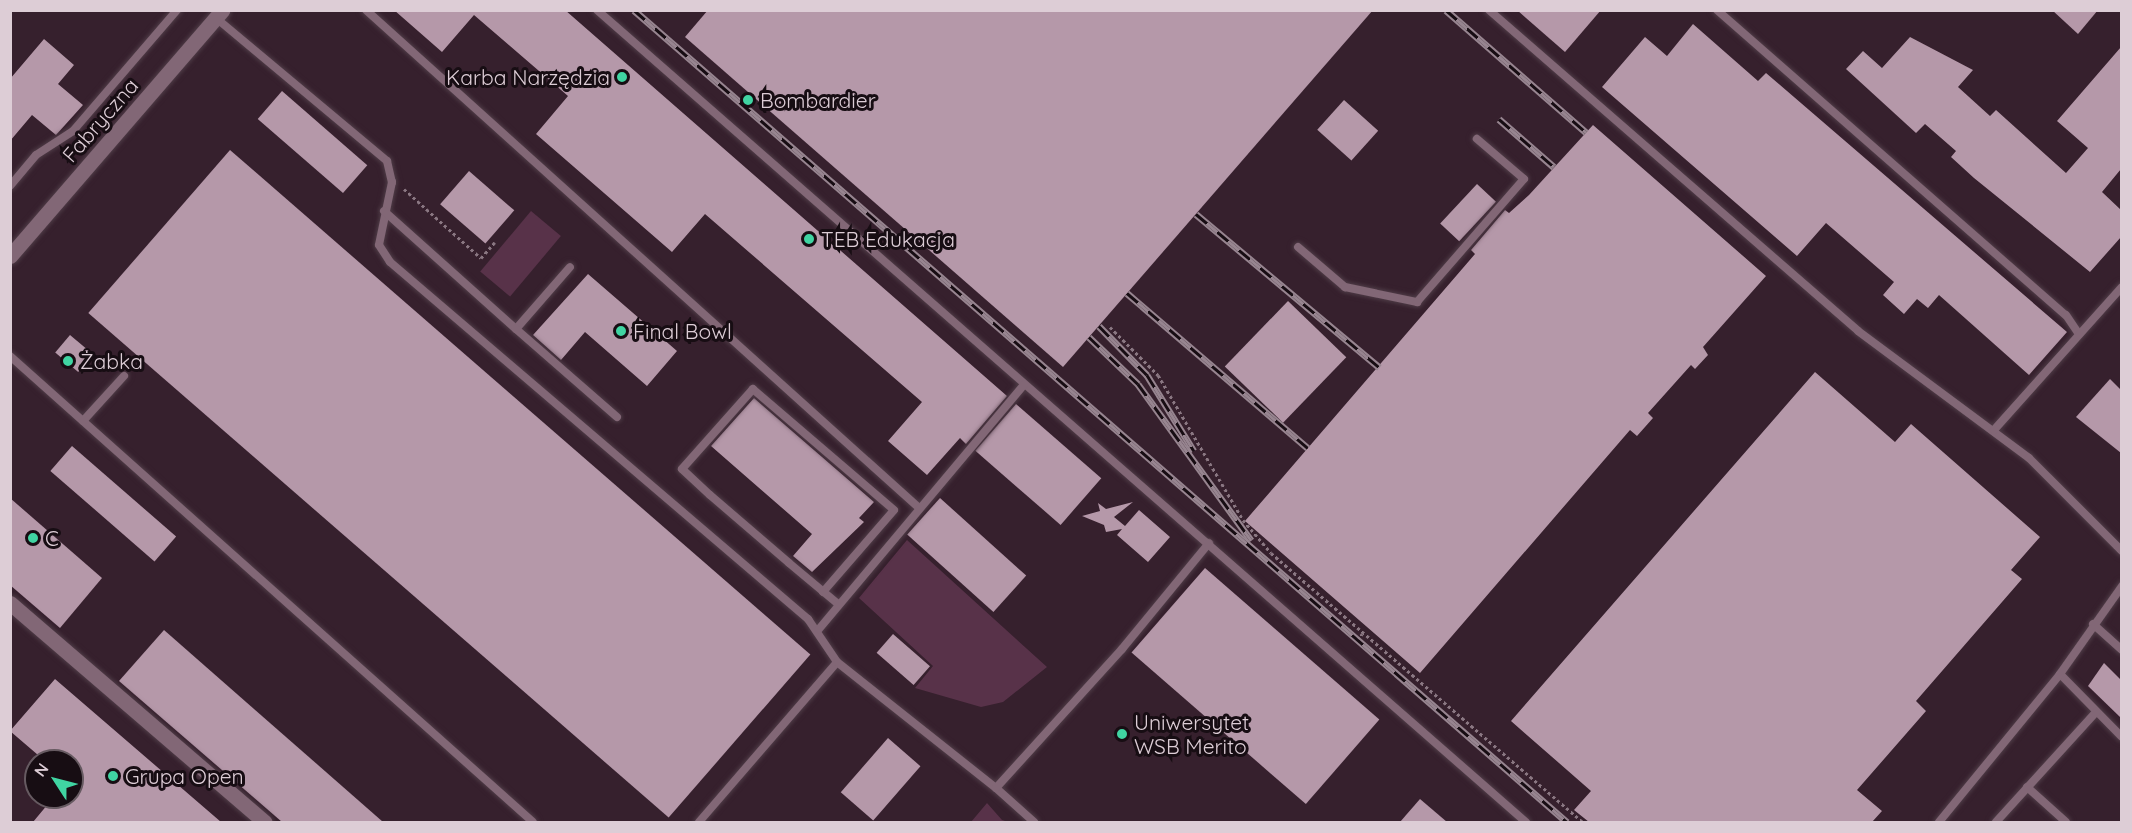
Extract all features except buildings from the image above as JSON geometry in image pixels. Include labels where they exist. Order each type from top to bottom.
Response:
[{"type":"street","name":"Fabryczna","points":[[10,256],[219,14]]},
{"type":"street","points":[[10,603],[265,822]]},
{"type":"lane","points":[[10,186],[36,155],[74,131],[177,10]]},
{"type":"lane","points":[[366,10],[919,508]]},
{"type":"lane","points":[[597,10],[1526,822]]},
{"type":"lane","points":[[1489,10],[1858,331],[1994,430],[2121,551]]},
{"type":"lane","points":[[1717,10],[2066,315],[2079,334]]},
{"type":"lane","points":[[219,14],[380,155],[392,182],[384,211],[379,245],[390,262],[819,629],[837,662],[996,788],[1034,822]]},
{"type":"lane","points":[[1298,247],[1345,287],[1417,302],[1524,179],[1478,140]]},
{"type":"lane","points":[[384,211],[616,417]]},
{"type":"lane","points":[[516,329],[570,267]]},
{"type":"lane","points":[[1994,430],[2121,286]]},
{"type":"lane","points":[[10,356],[533,822]]},
{"type":"lane","points":[[83,421],[124,376]]},
{"type":"lane","points":[[819,629],[1024,385]]},
{"type":"lane","points":[[823,592],[894,510],[753,389],[682,469],[823,592],[838,604]]},
{"type":"lane","points":[[996,788],[1122,649],[1209,543]]},
{"type":"lane","points":[[1939,822],[2060,674],[2121,586]]},
{"type":"lane","points":[[2093,624],[2121,650]]},
{"type":"lane","points":[[704,821],[837,662]]},
{"type":"lane","points":[[2060,674],[2121,737]]},
{"type":"lane","points":[[1996,822],[2096,712]]},
{"type":"lane","points":[[2027,787],[2066,822]]},
{"type":"path","points":[[392,182],[482,258],[495,242]]},
{"type":"path","points":[[1110,327],[1171,395],[1243,520],[1362,634],[1417,682],[1429,686],[1583,822]]},
{"type":"path","points":[[1357,640],[1362,634]]},
{"type":"shaded area","points":[[531,211],[561,236],[510,297],[480,272]]},
{"type":"shaded area","points":[[907,540],[1047,667],[1003,702],[981,707],[915,688],[933,666],[859,598]]},
{"type":"shaded area","points":[[987,803],[1002,820],[1008,822],[971,822]]},
{"type":"railway","points":[[634,10],[1567,822]]},
{"type":"railway","points":[[1446,10],[1586,132]]},
{"type":"railway","points":[[1499,119],[1554,167]]},
{"type":"railway","points":[[1196,214],[1379,367]]},
{"type":"railway","points":[[1127,293],[1308,448]]},
{"type":"railway","points":[[1099,326],[1147,375],[1194,451]]},
{"type":"railway","points":[[1089,337],[1138,384],[1251,540]]},
{"type":"place","name":"Karba Narzędzia","points":[[622,77]]},
{"type":"place","name":"Bombardier","points":[[748,100]]},
{"type":"place","name":"TEB Edukacja","points":[[809,239]]},
{"type":"place","name":"Final Bowl","points":[[621,331]]},
{"type":"place","name":"Żabka","points":[[68,361]]},
{"type":"place","name":"C","points":[[33,538]]},
{"type":"place","name":"Uniwersytet WSB Merito","points":[[1122,734]]},
{"type":"place","name":"Grupa Open","points":[[113,776]]}]
